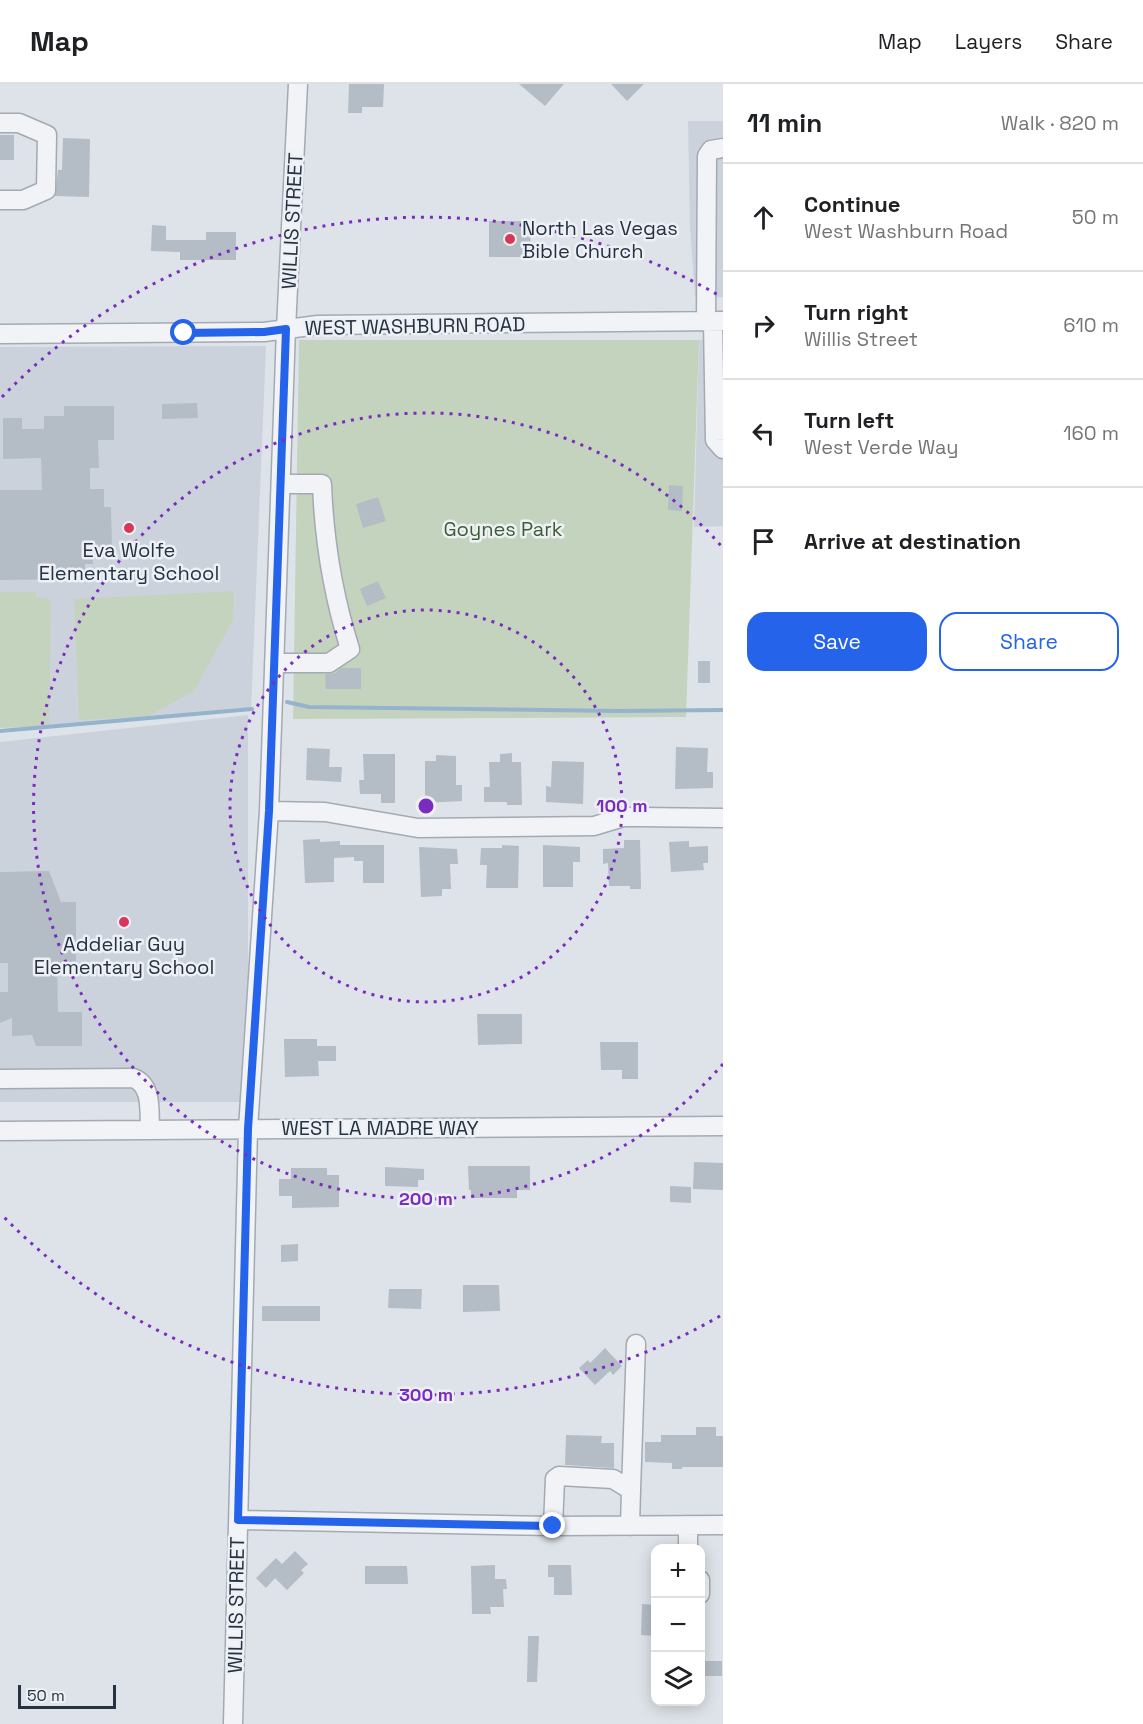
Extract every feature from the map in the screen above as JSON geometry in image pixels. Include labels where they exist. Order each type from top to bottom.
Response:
[{"type":"street","name":"WILLIS STREET","points":[[233,1724],[248,1129],[269,811],[286,329],[298,84]]},
{"type":"street","points":[[0,123],[20,123],[47,135],[46,190],[23,200],[0,200]]},
{"type":"street","points":[[723,148],[711,150],[707,156],[715,188],[715,440],[723,449]]},
{"type":"street","name":"WEST WASHBURN ROAD","points":[[0,334],[264,332],[318,325],[714,322]]},
{"type":"street","points":[[274,663],[329,663],[350,649],[339,616],[329,567],[323,520],[322,484],[281,484]]},
{"type":"street","points":[[269,811],[325,812],[418,828],[594,826],[624,818],[639,817],[723,818]]},
{"type":"street","points":[[0,1079],[133,1078],[141,1081],[148,1091],[150,1130]]},
{"type":"street","name":"WEST LA MADRE WAY","points":[[0,1131],[723,1126]]},
{"type":"street","points":[[630,1526],[636,1344]]},
{"type":"street","points":[[553,1526],[555,1479],[559,1476],[613,1479],[632,1490]]},
{"type":"street","points":[[238,1520],[553,1526],[723,1525]]},
{"type":"street","points":[[688,1525],[688,1544]]},
{"type":"shaded area","points":[[688,121],[723,121],[723,297],[695,297],[690,225]]},
{"type":"shaded area","points":[[699,340],[723,340],[723,526],[694,527]]},
{"type":"shaded area","name":"Eva Wolfe Elementary School","points":[[266,346],[251,710],[49,726],[0,727],[0,347]]},
{"type":"shaded area","name":"Addeliar Guy Elementary School","points":[[248,715],[248,1102],[0,1102],[0,742]]},
{"type":"green space","name":"Goynes Park","points":[[299,340],[699,340],[686,717],[293,719]]},
{"type":"green space","points":[[234,591],[233,620],[194,691],[149,716],[79,720],[74,599]]},
{"type":"green space","points":[[0,592],[36,592],[36,597],[47,598],[51,602],[49,726],[0,728]]},
{"type":"building","points":[[349,84],[384,84],[383,107],[362,107],[362,113],[348,113]]},
{"type":"building","points":[[519,84],[564,84],[545,106]]},
{"type":"building","points":[[611,84],[644,84],[627,101]]},
{"type":"building","points":[[0,135],[14,135],[14,160],[0,160]]},
{"type":"building","points":[[63,138],[90,139],[89,197],[55,196],[58,170],[62,170]]},
{"type":"building","name":"North Las Vegas Bible Church","points":[[489,221],[530,221],[531,257],[489,257]]},
{"type":"building","points":[[152,225],[166,226],[166,240],[206,240],[206,232],[236,232],[236,260],[180,260],[180,252],[151,251]]},
{"type":"building","points":[[197,403],[198,418],[162,419],[162,404]]},
{"type":"building","points":[[64,406],[114,406],[114,440],[98,440],[99,468],[90,468],[90,489],[104,489],[104,507],[111,507],[112,549],[93,550],[93,564],[85,564],[85,579],[0,580],[0,490],[42,490],[41,458],[3,459],[3,418],[22,418],[22,429],[44,429],[44,416],[64,416]]},
{"type":"building","points":[[669,485],[683,486],[682,511],[668,510]]},
{"type":"building","points":[[378,497],[386,521],[363,528],[356,504]]},
{"type":"building","points":[[378,581],[386,598],[367,606],[360,589]]},
{"type":"building","points":[[698,661],[710,661],[710,683],[698,683]]},
{"type":"building","points":[[341,668],[361,668],[361,689],[326,689],[325,674],[335,673]]},
{"type":"building","points":[[676,747],[708,748],[707,772],[713,772],[713,788],[675,789]]},
{"type":"building","points":[[307,748],[330,749],[329,767],[342,767],[341,782],[306,780]]},
{"type":"building","points":[[512,753],[512,762],[521,762],[522,805],[507,805],[507,802],[484,802],[484,787],[490,787],[489,762],[500,762],[500,754]]},
{"type":"building","points":[[363,754],[395,754],[395,803],[381,803],[381,794],[360,794],[359,780],[364,780]]},
{"type":"building","points":[[436,755],[456,756],[456,785],[462,785],[462,801],[425,803],[425,761],[436,761]]},
{"type":"building","points":[[552,761],[584,762],[583,804],[546,802],[546,786],[551,787]]},
{"type":"building","points":[[320,839],[320,842],[340,841],[340,845],[384,845],[384,883],[363,883],[363,861],[354,861],[354,857],[334,858],[334,882],[305,883],[303,840]]},
{"type":"building","points":[[624,840],[640,840],[641,889],[630,889],[630,886],[609,886],[608,863],[603,864],[603,849],[624,848]]},
{"type":"building","points":[[689,841],[689,847],[708,846],[708,863],[703,863],[704,870],[671,872],[669,842]]},
{"type":"building","points":[[502,845],[519,846],[518,888],[486,888],[487,865],[480,865],[481,848],[502,848]]},
{"type":"building","points":[[543,845],[580,847],[580,862],[573,862],[573,887],[543,887]]},
{"type":"building","points":[[419,847],[457,849],[458,864],[450,864],[451,889],[442,889],[442,896],[421,897]]},
{"type":"building","points":[[49,871],[61,902],[76,902],[76,963],[57,963],[58,1012],[82,1012],[82,1046],[36,1046],[32,1035],[12,1036],[12,1018],[0,1023],[0,992],[8,992],[8,963],[0,963],[0,872]]},
{"type":"building","points":[[477,1014],[522,1014],[522,1044],[478,1045]]},
{"type":"building","points":[[284,1039],[317,1039],[317,1046],[336,1046],[336,1061],[318,1061],[319,1076],[285,1077]]},
{"type":"building","points":[[600,1042],[638,1042],[638,1079],[622,1079],[622,1070],[601,1070]]},
{"type":"building","points":[[694,1162],[723,1163],[723,1190],[693,1189]]},
{"type":"building","points":[[468,1166],[530,1166],[530,1190],[517,1190],[517,1198],[471,1198]]},
{"type":"building","points":[[385,1167],[424,1169],[424,1180],[418,1180],[418,1187],[385,1186]]},
{"type":"building","points":[[291,1168],[327,1168],[327,1175],[339,1175],[339,1207],[292,1208],[292,1196],[279,1196],[279,1179],[291,1179]]},
{"type":"building","points":[[670,1186],[691,1187],[691,1203],[670,1202]]},
{"type":"building","points":[[298,1244],[298,1261],[281,1262],[281,1245]]},
{"type":"building","points":[[463,1285],[499,1285],[500,1311],[463,1312]]},
{"type":"building","points":[[389,1289],[422,1289],[421,1309],[388,1308]]},
{"type":"building","points":[[262,1306],[320,1306],[320,1321],[262,1321]]},
{"type":"building","points":[[605,1348],[622,1366],[613,1375],[610,1371],[595,1385],[579,1368],[588,1360],[590,1363]]},
{"type":"building","points":[[696,1427],[716,1427],[716,1436],[723,1436],[723,1467],[672,1469],[672,1463],[645,1462],[645,1442],[661,1442],[661,1435],[696,1435]]},
{"type":"building","points":[[566,1435],[602,1436],[601,1443],[614,1443],[614,1468],[565,1465]]},
{"type":"building","points":[[295,1551],[308,1564],[301,1570],[304,1573],[287,1590],[275,1578],[266,1588],[256,1578],[276,1558],[282,1564]]},
{"type":"building","points":[[495,1565],[495,1579],[506,1579],[507,1589],[503,1589],[504,1607],[490,1607],[491,1614],[472,1614],[471,1566]]},
{"type":"building","points":[[548,1565],[571,1565],[572,1595],[554,1595],[554,1577],[548,1577]]},
{"type":"building","points":[[365,1566],[407,1566],[408,1584],[365,1584]]},
{"type":"building","points":[[642,1604],[651,1605],[651,1636],[641,1635]]},
{"type":"building","points":[[528,1636],[539,1636],[537,1682],[527,1682]]},
{"type":"building","points":[[705,1661],[722,1661],[722,1676],[705,1676]]},
{"type":"waterway","points":[[287,702],[309,707],[723,710]]},
{"type":"waterway","points":[[0,731],[252,709]]},
{"type":"place","name":"North Las Vegas Bible Church","points":[[510,239]]},
{"type":"place","name":"Eva Wolfe Elementary School","points":[[129,528]]},
{"type":"place","name":"Addeliar Guy Elementary School","points":[[124,922]]},
{"type":"route","points":[[184,333],[264,332],[286,329],[269,811],[248,1129],[238,1520],[553,1526]]}]
